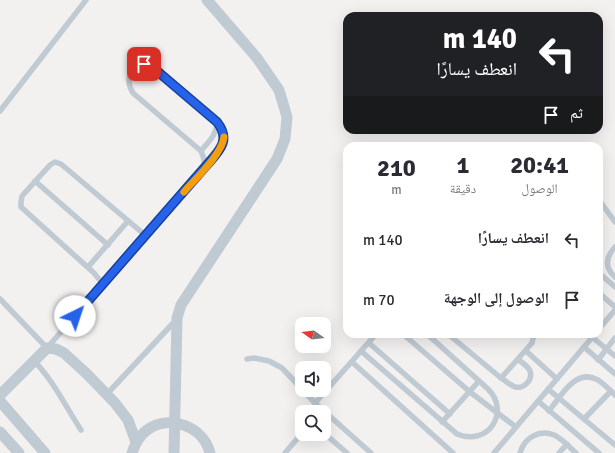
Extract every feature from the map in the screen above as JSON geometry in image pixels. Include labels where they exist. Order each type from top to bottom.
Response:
[{"type":"street","points":[[174,453],[176,422],[177,318],[181,305],[277,159],[285,139],[287,117],[279,90],[257,58],[206,0]]},
{"type":"street","points":[[0,394],[47,348],[56,349],[64,353],[107,394],[128,420],[136,442]]},
{"type":"street","points":[[0,401],[45,453]]},
{"type":"street","points":[[128,420],[147,430]]},
{"type":"street","points":[[132,453],[136,442],[147,430],[161,423],[176,422],[190,426],[201,435],[210,453]]},
{"type":"street","points":[[0,432],[19,453]]},
{"type":"lane","points":[[0,112],[86,0]]},
{"type":"lane","points":[[0,300],[47,348],[205,167],[223,143],[224,136],[222,129],[217,122],[150,65],[139,65],[129,74],[129,88],[200,151],[204,159],[205,167]]},
{"type":"lane","points":[[200,151],[214,136],[217,128],[217,122]]},
{"type":"lane","points":[[103,284],[88,267],[22,208],[22,196],[35,181],[50,165],[55,162],[61,164],[145,236]]},
{"type":"lane","points":[[35,181],[108,245]]},
{"type":"lane","points":[[603,206],[615,222]]},
{"type":"lane","points":[[88,267],[128,221]]},
{"type":"lane","points":[[615,247],[607,260],[609,271],[615,277]]},
{"type":"lane","points":[[603,276],[615,287]]},
{"type":"lane","points":[[603,296],[615,307]]},
{"type":"lane","points":[[603,324],[615,310]]},
{"type":"lane","points":[[107,394],[177,318]]},
{"type":"lane","points":[[315,403],[372,338]]},
{"type":"lane","points":[[408,338],[470,392],[516,427]]},
{"type":"lane","points":[[361,351],[457,434],[468,438],[485,433],[494,424],[497,413],[498,408],[494,397],[491,392],[431,338]]},
{"type":"lane","points":[[453,338],[501,378],[516,387],[526,384],[530,378],[530,371],[528,367],[518,360]]},
{"type":"lane","points":[[501,378],[526,351],[534,338]]},
{"type":"lane","points":[[494,453],[592,338]]},
{"type":"lane","points":[[596,338],[615,356]]},
{"type":"lane","points":[[598,360],[615,338]]},
{"type":"lane","points":[[369,342],[450,414]]},
{"type":"lane","points":[[584,348],[615,374]]},
{"type":"lane","points":[[526,351],[557,379]]},
{"type":"lane","points":[[247,359],[262,359],[282,368],[315,403],[371,453]]},
{"type":"lane","points":[[33,361],[42,369],[81,430]]},
{"type":"lane","points":[[352,362],[453,453]]},
{"type":"lane","points":[[549,411],[576,380],[585,377],[598,380],[613,393],[584,419]]},
{"type":"lane","points":[[442,422],[479,381]]},
{"type":"lane","points":[[548,389],[615,446]]},
{"type":"lane","points":[[538,402],[599,453]]},
{"type":"lane","points":[[520,453],[526,442],[530,438],[539,434],[550,434],[555,436],[567,444],[576,453]]},
{"type":"lane","points":[[331,439],[347,453]]},
{"type":"lane","points":[[286,453],[296,441]]},
{"type":"lane","points":[[559,453],[567,444]]},
{"type":"slow traffic","points":[[184,192],[218,151],[223,143],[224,137]]},
{"type":"route","points":[[75,316],[205,167],[223,143],[224,136],[222,129],[217,122],[150,65],[144,64]]}]
